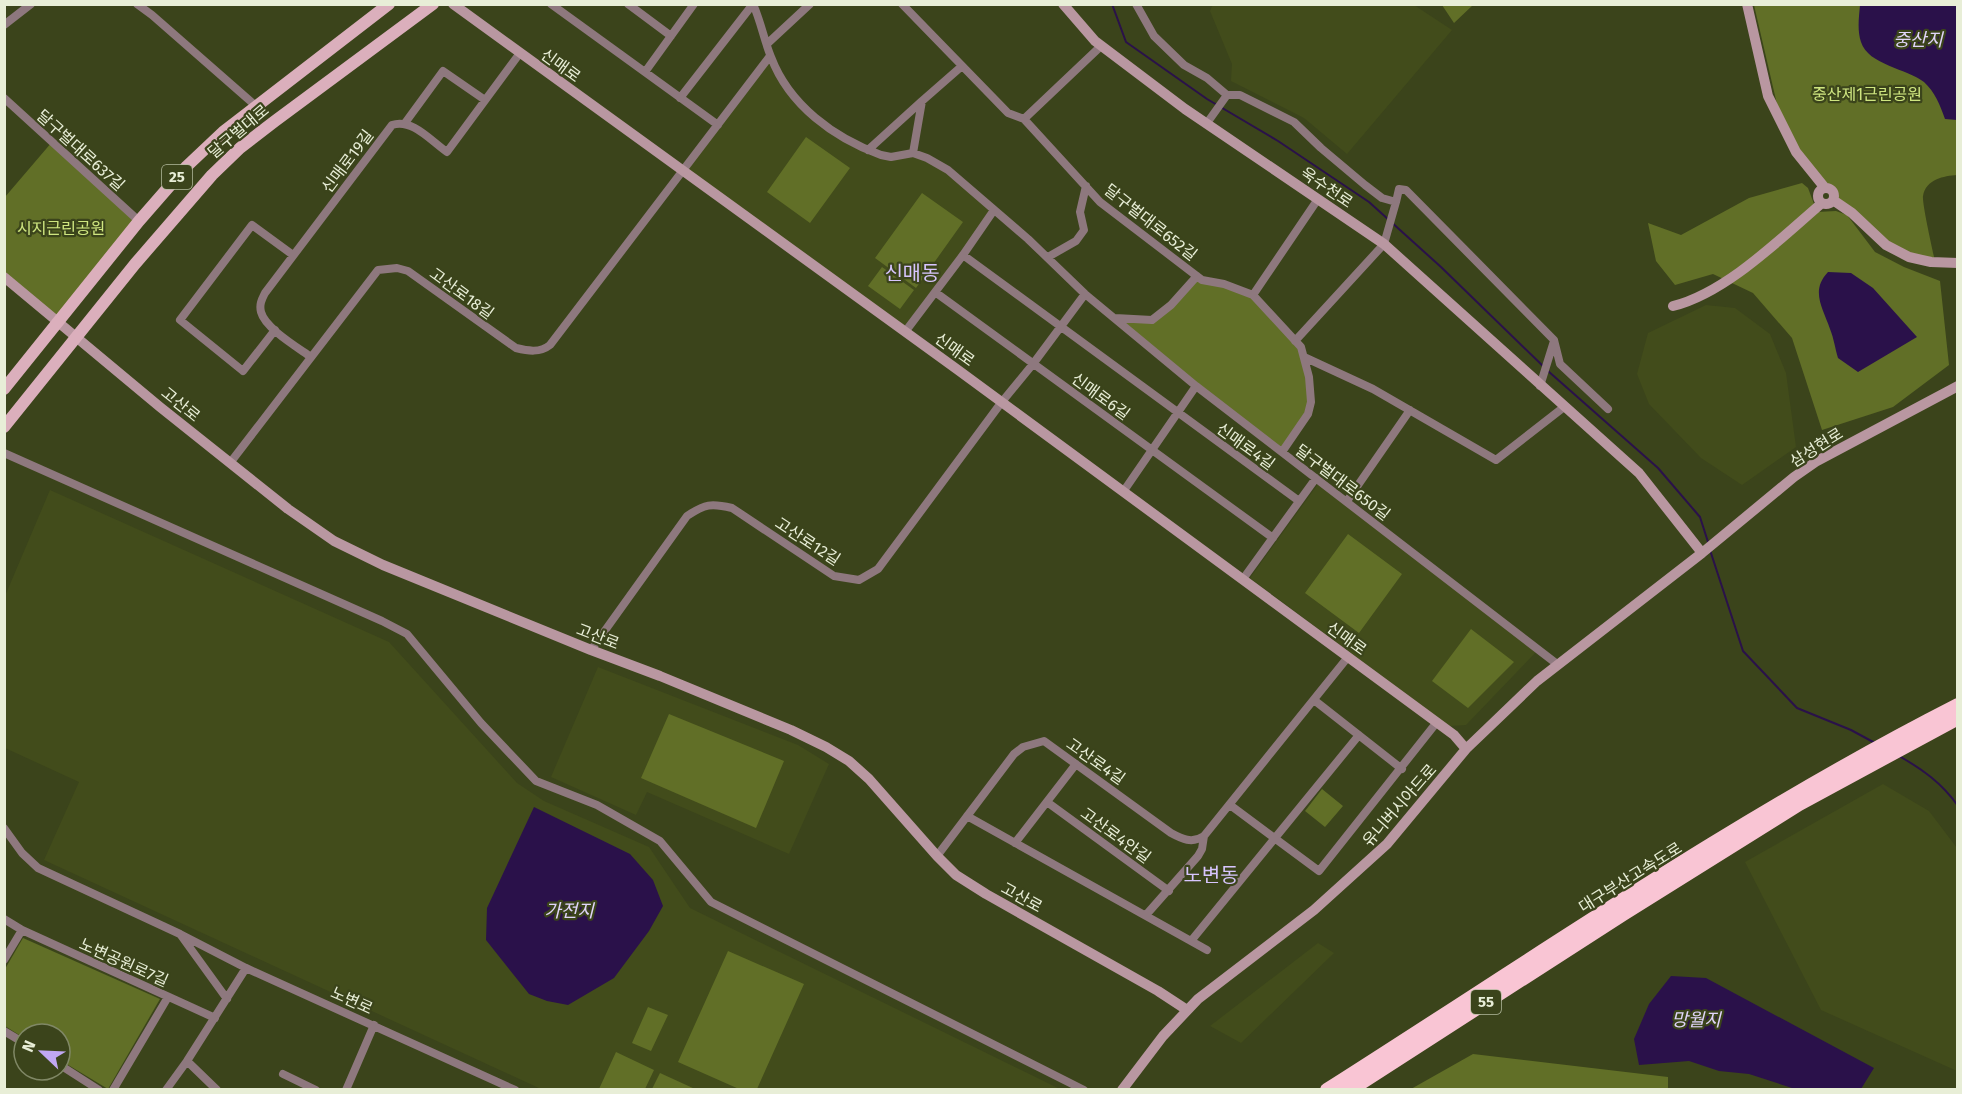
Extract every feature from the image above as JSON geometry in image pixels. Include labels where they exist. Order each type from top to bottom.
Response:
[{"type":"highway","name":"대구부산고속도로","points":[[1327,1089],[1346,1084],[1860,757],[1958,705]]},
{"type":"highway","name":"대구부산고속도로","points":[[1643,895],[1799,804],[1958,718]]},
{"type":"main road","name":"달구벌대로","points":[[4,389],[139,221],[187,166],[223,132],[389,4]]},
{"type":"main road","name":"달구벌대로","points":[[4,427],[178,212],[212,175],[275,121],[433,4]]},
{"type":"main road","name":"신매로","points":[[453,4],[1243,579],[1437,722],[1454,735],[1466,749]]},
{"type":"main road","name":"욱수천로","points":[[1063,4],[1101,46],[1207,123],[1384,244],[1639,473],[1702,553]]},
{"type":"main road","points":[[1673,306],[1688,302],[1715,288],[1759,256],[1828,201],[1832,190],[1825,188],[1796,152],[1768,96],[1747,4]]},
{"type":"main road","points":[[1828,201],[1852,213],[1886,245],[1909,257],[1931,262],[1958,263]]},
{"type":"main road","name":"고산로","points":[[4,277],[230,463],[288,509],[334,541],[383,565],[791,730],[849,760],[956,875],[1187,1010]]},
{"type":"main road","name":"삼성현로","points":[[1702,553],[1794,477],[1817,461],[1958,386]]},
{"type":"main road","name":"유니버시아드로","points":[[1124,1088],[1151,1050],[1187,1010],[1209,989],[1284,934],[1366,864],[1398,833],[1466,749],[1537,681],[1702,553]]},
{"type":"street","points":[[4,25],[32,4]]},
{"type":"street","points":[[137,4],[256,106]]},
{"type":"street","points":[[551,4],[718,125]]},
{"type":"street","points":[[628,4],[671,36]]},
{"type":"street","points":[[645,72],[694,4]]},
{"type":"street","points":[[680,98],[753,4]]},
{"type":"street","name":"달구벌대로650길","points":[[753,4],[768,43],[770,56],[787,88],[814,118],[868,150],[891,157],[913,153],[937,163],[1048,257],[1085,294],[1196,386],[1557,664]]},
{"type":"street","points":[[768,43],[810,4]]},
{"type":"street","name":"달구벌대로652길","points":[[902,4],[1008,113],[1024,119],[1101,202],[1202,280],[1224,284],[1253,295],[1301,347],[1309,377],[1311,402],[1308,414],[1282,452]]},
{"type":"street","points":[[908,11],[915,4]]},
{"type":"street","points":[[1136,4],[1154,36],[1184,65],[1207,78],[1227,95],[1240,95],[1294,122],[1365,185],[1382,198],[1396,202]]},
{"type":"street","points":[[1024,119],[1101,46]]},
{"type":"street","points":[[485,100],[443,71],[405,123],[447,152],[520,53]]},
{"type":"street","points":[[681,171],[770,56]]},
{"type":"street","points":[[868,150],[963,66]]},
{"type":"street","points":[[1207,123],[1227,95]]},
{"type":"street","name":"달구벌대로637길","points":[[4,98],[139,221]]},
{"type":"street","points":[[913,153],[922,100]]},
{"type":"street","name":"신매로19길","points":[[311,357],[267,323],[261,314],[260,304],[265,293],[293,255],[392,125],[405,123]]},
{"type":"street","name":"고산로18길","points":[[230,463],[378,270],[397,268],[408,271],[516,348],[528,351],[544,350],[681,171]]},
{"type":"street","points":[[1048,257],[1076,241],[1084,230],[1080,212],[1086,186]]},
{"type":"street","points":[[1295,341],[1384,244],[1400,189],[1406,190],[1554,340],[1560,364],[1608,409]]},
{"type":"street","points":[[1253,295],[1318,199]]},
{"type":"street","points":[[905,332],[994,210]]},
{"type":"street","points":[[275,330],[243,371],[180,320],[252,225],[293,255]]},
{"type":"street","name":"신매로6길","points":[[963,255],[1178,413]]},
{"type":"street","points":[[1115,318],[1152,320],[1171,305],[1197,276]]},
{"type":"street","name":"신매로6길","points":[[935,292],[1153,449]]},
{"type":"street","points":[[1001,403],[1085,294]]},
{"type":"street","points":[[1540,386],[1554,340]]},
{"type":"street","points":[[1304,357],[1373,389],[1496,459],[1564,407]]},
{"type":"street","points":[[1123,492],[1196,386]]},
{"type":"street","name":"고산로12길","points":[[591,650],[687,516],[701,507],[715,504],[732,508],[834,576],[859,580],[865,578],[878,569],[1001,403]]},
{"type":"street","points":[[1347,501],[1410,410]]},
{"type":"street","name":"신매로4길","points":[[1178,413],[1299,501]]},
{"type":"street","points":[[1153,449],[1273,538]]},
{"type":"street","points":[[4,453],[407,634],[481,723],[536,781],[597,805],[660,841],[711,902],[1084,1089]]},
{"type":"street","points":[[1243,579],[1316,478]]},
{"type":"street","points":[[1146,915],[1198,856],[1202,849],[1204,836],[1348,657]]},
{"type":"street","points":[[1314,700],[1402,769]]},
{"type":"street","points":[[1230,805],[1319,871],[1437,722]]},
{"type":"street","points":[[1191,941],[1359,735]]},
{"type":"street","name":"고산로4길","points":[[937,856],[1014,754],[1023,747],[1044,741],[1180,838],[1193,841],[1204,836]]},
{"type":"street","points":[[1015,843],[1076,764]]},
{"type":"street","name":"고산로4안길","points":[[1047,802],[1169,891]]},
{"type":"street","points":[[967,816],[1207,950]]},
{"type":"street","name":"노변로","points":[[4,828],[22,853],[38,868],[180,934],[246,968],[515,1089]]},
{"type":"street","name":"노변공원로7길","points":[[4,919],[22,930],[215,1018]]},
{"type":"street","points":[[4,960],[22,930]]},
{"type":"street","name":"노변로","points":[[180,934],[227,999]]},
{"type":"street","points":[[166,1089],[187,1061],[246,968]]},
{"type":"street","points":[[113,1089],[168,997]]},
{"type":"street","points":[[346,1089],[374,1025]]},
{"type":"street","points":[[187,1061],[217,1089]]},
{"type":"street","points":[[72,1072],[99,1089]]},
{"type":"street","points":[[283,1074],[316,1089]]},
{"type":"shaded area","points":[[1213,4],[1414,5],[1452,30],[1347,154],[1304,118],[1231,81],[1232,64],[1210,11]]},
{"type":"shaded area","points":[[770,56],[780,75],[815,118],[881,155],[906,153],[927,158],[994,210],[905,332],[681,171]]},
{"type":"shaded area","points":[[1706,305],[1735,308],[1770,334],[1786,373],[1796,447],[1742,485],[1701,458],[1649,404],[1637,374],[1648,333]]},
{"type":"shaded area","points":[[1318,484],[1538,650],[1466,725],[1449,726],[1250,578]]},
{"type":"shaded area","points":[[50,490],[389,642],[517,783],[544,801],[649,847],[690,908],[1060,1089],[541,1089],[44,860],[79,782],[5,748],[5,596]]},
{"type":"shaded area","points":[[598,667],[798,745],[829,764],[789,854],[647,792],[636,815],[551,777]]},
{"type":"shaded area","points":[[1883,784],[1929,811],[1957,848],[1957,1071],[1821,1010],[1745,862]]},
{"type":"shaded area","points":[[1318,943],[1334,953],[1241,1043],[1210,1026]]},
{"type":"green space","points":[[1442,5],[1473,5],[1454,23]]},
{"type":"green space","name":"중산제1근린공원","points":[[1754,5],[1957,5],[1957,175],[1932,182],[1923,196],[1935,262],[1909,257],[1833,200],[1782,126]]},
{"type":"green space","points":[[806,137],[850,168],[810,223],[767,192]]},
{"type":"green space","name":"시지근린공원","points":[[52,142],[139,221],[58,323],[5,277],[5,197]]},
{"type":"green space","points":[[1802,183],[1808,188],[1817,212],[1836,211],[1847,215],[1875,252],[1904,267],[1940,281],[1949,365],[1893,407],[1822,430],[1792,338],[1753,293],[1713,274],[1675,285],[1656,261],[1648,223],[1681,235],[1749,198]]},
{"type":"green space","points":[[922,193],[963,222],[916,288],[875,258]]},
{"type":"green space","points":[[882,267],[914,290],[900,309],[868,286]]},
{"type":"green space","points":[[1195,279],[1253,295],[1301,347],[1311,402],[1282,452],[1119,322],[1152,320]]},
{"type":"green space","points":[[1348,534],[1402,574],[1359,633],[1305,593]]},
{"type":"green space","points":[[1471,629],[1514,662],[1468,708],[1432,681]]},
{"type":"green space","points":[[669,714],[784,761],[756,828],[641,778]]},
{"type":"green space","points":[[1322,789],[1343,806],[1325,827],[1305,811]]},
{"type":"green space","points":[[23,938],[160,999],[108,1089],[72,1067],[72,1022],[12,1022],[12,1030],[5,1026],[5,969]]},
{"type":"green space","points":[[728,951],[804,984],[757,1089],[739,1089],[678,1062]]},
{"type":"green space","points":[[648,1007],[668,1015],[651,1051],[632,1043]]},
{"type":"green space","points":[[616,1052],[654,1070],[645,1089],[599,1089]]},
{"type":"green space","points":[[1473,1054],[1668,1077],[1668,1089],[1411,1089]]},
{"type":"green space","points":[[660,1073],[695,1089],[652,1089]]},
{"type":"water","name":"중산지","points":[[1860,5],[1957,5],[1957,120],[1945,119],[1934,94],[1924,82],[1880,61],[1865,50],[1859,33]]},
{"type":"water","points":[[1828,272],[1851,273],[1873,288],[1917,337],[1858,372],[1838,358],[1819,293],[1823,279]]},
{"type":"water","name":"가전지","points":[[534,807],[630,854],[653,880],[663,906],[649,931],[614,978],[568,1005],[547,1001],[529,994],[486,940],[487,908]]},
{"type":"water","name":"망월지","points":[[1671,976],[1706,978],[1874,1068],[1861,1089],[1795,1089],[1749,1074],[1719,1071],[1689,1061],[1639,1065],[1634,1039],[1649,1004]]},
{"type":"waterway","points":[[1112,4],[1126,42],[1207,99],[1278,141],[1369,202],[1441,267],[1544,367]]},
{"type":"waterway","points":[[1548,371],[1658,468],[1700,517],[1708,542]]},
{"type":"waterway","points":[[1710,550],[1743,651],[1797,708],[1851,730],[1875,743]]},
{"type":"waterway","points":[[1899,756],[1931,777],[1958,806]]},
{"type":"district","name":"신매동","points":[[912,273]]},
{"type":"district","name":"노변동","points":[[1211,875]]}]
